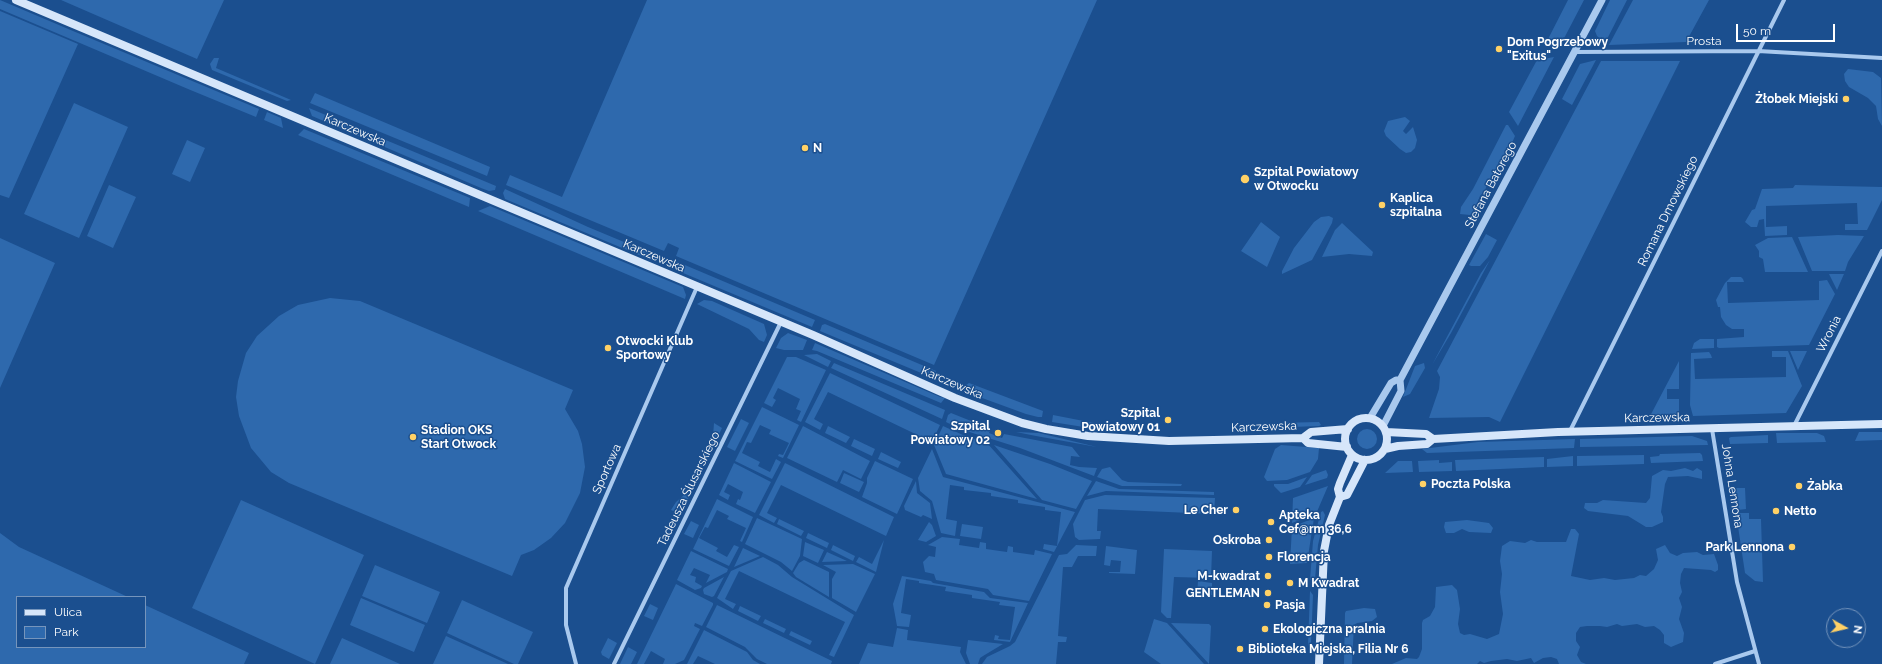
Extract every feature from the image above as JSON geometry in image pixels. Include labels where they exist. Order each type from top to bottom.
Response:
[{"type":"main road","name":"Karczewska","points":[[16,0],[782,322],[961,401],[1008,418],[1043,428],[1088,436],[1141,440],[1203,441],[1303,438],[1311,432],[1348,429]]},
{"type":"main road","points":[[1370,418],[1377,421],[1384,429],[1387,440],[1385,449],[1374,458],[1365,460],[1352,454],[1347,447],[1345,438],[1348,429],[1358,420],[1370,418]]},
{"type":"main road","name":"Karczewska","points":[[1385,449],[1398,446],[1427,444],[1433,439],[1570,432],[1882,424]]},
{"type":"main road","name":"Karczewska","points":[[1384,429],[1426,434],[1433,439]]},
{"type":"main road","name":"Karczewska","points":[[1303,438],[1308,443],[1347,447]]},
{"type":"main road","points":[[1319,664],[1324,551],[1329,525],[1340,497],[1338,488],[1352,454]]},
{"type":"main road","points":[[1340,497],[1347,495],[1365,460]]},
{"type":"street","name":"Stefana Batorego","points":[[1384,429],[1401,390],[1400,380],[1602,0]]},
{"type":"street","name":"Romana Dmowskiego","points":[[1570,432],[1784,0]]},
{"type":"street","name":"Prosta","points":[[1575,52],[1758,51],[1882,58]]},
{"type":"street","name":"Wronia","points":[[1794,426],[1882,251]]},
{"type":"street","name":"Sportowa","points":[[576,664],[566,625],[566,588],[697,287]]},
{"type":"street","name":"Tadeusza Ślusarskiego","points":[[614,664],[782,322]]},
{"type":"street","name":"Stefana Batorego","points":[[1370,418],[1391,383],[1396,380],[1400,380]]},
{"type":"street","name":"Johna Lennona","points":[[1712,428],[1737,582],[1759,664]]},
{"type":"street","points":[[1715,664],[1756,651]]},
{"type":"green space","points":[[0,0],[259,109],[256,117],[0,9]]},
{"type":"green space","points":[[61,0],[224,0],[197,59]]},
{"type":"green space","points":[[647,0],[1097,0],[934,365],[676,256],[679,248],[668,243],[664,251],[506,185],[510,175],[562,197]]},
{"type":"green space","points":[[1568,0],[1584,0],[1559,48],[1549,47],[1546,43]]},
{"type":"green space","points":[[1610,0],[1627,0],[1605,43],[1597,36],[1595,31]]},
{"type":"green space","points":[[1633,0],[1709,0],[1686,42],[1609,45]]},
{"type":"green space","points":[[0,11],[78,44],[9,198],[0,195]]},
{"type":"green space","points":[[1554,57],[1518,126],[1509,112],[1537,60]]},
{"type":"green space","points":[[214,58],[219,58],[216,68],[291,100],[287,101],[212,70],[210,64]]},
{"type":"green space","points":[[1596,60],[1572,105],[1562,99],[1580,64]]},
{"type":"green space","points":[[1601,61],[1680,61],[1500,422],[1489,417],[1429,418],[1439,389],[1440,377],[1437,371]]},
{"type":"green space","points":[[1848,69],[1873,72],[1881,78],[1882,126],[1878,119],[1876,106],[1868,98],[1849,87],[1845,81],[1844,74]]},
{"type":"green space","points":[[315,93],[490,167],[487,176],[310,103]]},
{"type":"green space","points":[[74,103],[128,127],[79,238],[24,214]]},
{"type":"green space","points":[[309,108],[496,186],[495,190],[489,191],[481,188],[312,116]]},
{"type":"green space","points":[[267,112],[281,118],[283,128],[264,120]]},
{"type":"green space","points":[[1405,117],[1410,121],[1403,131],[1406,134],[1413,127],[1417,140],[1415,148],[1411,152],[1406,153],[1386,136],[1384,131],[1388,121]]},
{"type":"green space","points":[[1506,125],[1508,125],[1515,136],[1512,143],[1480,196],[1474,211],[1470,215],[1460,214],[1461,207],[1473,189]]},
{"type":"green space","points":[[304,129],[470,198],[469,207],[298,135]]},
{"type":"green space","points":[[187,140],[205,148],[190,182],[172,174]]},
{"type":"green space","points":[[109,185],[136,197],[113,248],[87,236]]},
{"type":"green space","points":[[1795,185],[1882,187],[1882,200],[1867,230],[1845,230],[1845,224],[1858,224],[1857,203],[1766,206],[1766,227],[1787,226],[1787,235],[1765,236],[1764,219],[1759,220],[1757,227],[1751,227],[1745,222],[1752,210],[1755,209],[1762,189],[1793,188]]},
{"type":"green space","points":[[505,189],[588,227],[660,257],[658,259],[651,260],[505,199],[503,193]]},
{"type":"green space","points":[[490,206],[683,287],[686,295],[685,299],[478,211]]},
{"type":"green space","points":[[1329,216],[1333,218],[1332,223],[1312,260],[1282,274],[1282,271],[1294,248],[1314,222],[1321,217]]},
{"type":"green space","points":[[1261,222],[1280,237],[1267,267],[1241,251]]},
{"type":"green space","points":[[1342,223],[1373,252],[1372,256],[1349,254],[1322,257],[1335,230]]},
{"type":"green space","points":[[1486,234],[1497,240],[1488,257],[1480,266],[1469,265]]},
{"type":"green space","points":[[1838,235],[1864,236],[1848,262],[1845,271],[1812,271],[1798,237]]},
{"type":"green space","points":[[1792,237],[1808,272],[1765,272],[1763,259],[1759,257],[1759,251],[1755,245],[1768,238]]},
{"type":"green space","points":[[0,238],[55,263],[0,388]]},
{"type":"green space","points":[[673,260],[815,320],[812,327],[676,270]]},
{"type":"green space","points":[[1490,260],[1451,333],[1432,365],[1481,273]]},
{"type":"green space","points":[[1829,274],[1844,274],[1837,290]]},
{"type":"green space","points":[[1731,277],[1741,277],[1744,282],[1727,282],[1728,303],[1819,300],[1819,281],[1827,280],[1835,294],[1809,345],[1719,348],[1717,347],[1717,339],[1744,337],[1744,329],[1732,329],[1726,325],[1721,317],[1720,307],[1718,307],[1716,300],[1725,283]]},
{"type":"green space","name":"Stadion OKS Start Otwock","points":[[330,298],[360,301],[573,390],[565,409],[578,431],[582,444],[585,467],[580,493],[565,523],[551,538],[534,550],[521,555],[512,576],[289,483],[271,472],[251,448],[239,416],[236,397],[238,381],[246,353],[257,336],[279,316],[298,305]]},
{"type":"green space","points":[[704,300],[712,301],[764,324],[767,335],[764,342],[759,340],[749,329],[697,304]]},
{"type":"green space","points":[[825,324],[936,371],[934,376],[926,375],[820,331],[822,325]]},
{"type":"green space","points":[[788,333],[807,340],[803,350],[784,350],[776,348],[781,338]]},
{"type":"green space","points":[[1700,339],[1714,339],[1714,348],[1692,349],[1694,343]]},
{"type":"green space","points":[[815,343],[945,398],[941,403],[812,350]]},
{"type":"green space","points":[[1772,351],[1788,351],[1802,386],[1786,413],[1693,416],[1690,405],[1691,353],[1709,352],[1712,358],[1694,359],[1695,379],[1786,377],[1786,357],[1772,357]]},
{"type":"green space","points":[[1790,351],[1807,351],[1798,370]]},
{"type":"green space","points":[[817,354],[831,361],[828,367],[804,355]]},
{"type":"green space","points":[[787,357],[796,357],[826,370],[801,422],[797,420],[801,411],[796,409],[800,399],[778,388],[773,398],[776,400],[772,407],[764,403]]},
{"type":"green space","points":[[1679,361],[1679,389],[1667,389],[1667,399],[1679,399],[1679,416],[1649,418]]},
{"type":"green space","points":[[834,363],[945,410],[942,419],[831,368]]},
{"type":"green space","points":[[1424,363],[1425,368],[1410,394],[1403,397],[1415,366]]},
{"type":"green space","points":[[830,373],[940,425],[932,442],[828,392],[814,419],[823,424],[820,430],[805,422]]},
{"type":"green space","points":[[969,383],[1043,411],[1042,417],[1026,414],[963,391]]},
{"type":"green space","points":[[762,407],[799,425],[783,458],[778,456],[779,454],[783,455],[789,443],[769,434],[771,430],[760,425],[751,443],[747,442],[742,453],[760,462],[758,466],[770,472],[776,459],[781,462],[772,479],[735,461]]},
{"type":"green space","points":[[951,413],[991,429],[989,433],[1002,438],[1004,434],[1072,447],[1080,457],[1071,456],[1070,465],[1097,468],[1094,476],[1020,448],[960,429],[946,422],[948,415]]},
{"type":"green space","points":[[1053,415],[1094,423],[1114,424],[1115,432],[1052,422]]},
{"type":"green space","points":[[741,419],[749,423],[735,451],[727,447]]},
{"type":"green space","points":[[1319,422],[1321,425],[1319,426],[1291,427],[1279,425],[1277,423]]},
{"type":"green space","points":[[714,423],[722,428],[700,473],[694,477],[713,436]]},
{"type":"green space","points":[[803,426],[870,461],[861,479],[843,470],[837,482],[787,458]]},
{"type":"green space","points":[[828,426],[850,437],[846,443],[825,433]]},
{"type":"green space","points":[[943,426],[987,443],[1037,499],[946,474],[934,445]]},
{"type":"green space","points":[[1367,429],[1374,432],[1377,439],[1374,446],[1367,449],[1360,446],[1357,439],[1360,432]]},
{"type":"green space","points":[[1016,432],[1039,433],[1097,447],[1036,436]]},
{"type":"green space","points":[[1859,432],[1882,432],[1882,440],[1855,441]]},
{"type":"green space","points":[[1776,433],[1817,433],[1824,436],[1826,442],[1777,443]]},
{"type":"green space","points":[[1768,435],[1768,443],[1730,444],[1729,438],[1731,437]]},
{"type":"green space","points":[[1692,436],[1707,441],[1708,445],[1580,447],[1580,439]]},
{"type":"green space","points":[[854,439],[875,449],[872,456],[851,446]]},
{"type":"green space","points":[[1575,439],[1574,448],[1427,453],[1422,449],[1478,442]]},
{"type":"green space","points":[[994,445],[1050,464],[1092,481],[1076,509],[1042,500]]},
{"type":"green space","points":[[1281,445],[1319,448],[1318,459],[1310,472],[1287,480],[1267,481],[1264,477],[1275,449]]},
{"type":"green space","points":[[932,449],[943,477],[1075,512],[1054,552],[1043,549],[1044,544],[1057,546],[1061,512],[1045,510],[1045,507],[1018,503],[1018,500],[991,496],[991,493],[964,490],[964,487],[950,485],[946,519],[957,521],[955,536],[941,533],[932,501],[920,491],[918,478]]},
{"type":"green space","points":[[881,452],[901,462],[898,468],[878,459]]},
{"type":"green space","points":[[1700,453],[1703,461],[1651,463],[1650,457],[1659,456],[1660,454]]},
{"type":"green space","points":[[1644,455],[1644,464],[1577,466],[1577,456]]},
{"type":"green space","points":[[1573,456],[1573,466],[1547,467],[1547,459]]},
{"type":"green space","points":[[1544,457],[1544,467],[1456,471],[1455,460]]},
{"type":"green space","points":[[1439,460],[1439,463],[1452,462],[1452,471],[1419,472],[1418,461]]},
{"type":"green space","points":[[875,461],[913,479],[897,514],[862,497],[867,483],[867,478]]},
{"type":"green space","points":[[1398,461],[1412,461],[1413,472],[1385,473]]},
{"type":"green space","points":[[734,463],[771,482],[755,513],[736,504],[738,499],[740,500],[743,492],[728,484],[724,492],[730,495],[728,500],[719,495]]},
{"type":"green space","points":[[785,463],[894,517],[886,536],[781,485],[767,513],[777,518],[774,523],[759,515]]},
{"type":"green space","points":[[1110,467],[1122,480],[1128,482],[1182,484],[1181,486],[1122,486],[1097,477],[1102,469]]},
{"type":"green space","points":[[1685,468],[1693,471],[1697,468],[1702,471],[1702,479],[1688,476],[1668,477],[1665,484],[1661,512],[1663,522],[1652,527],[1646,527],[1628,516],[1588,511],[1584,508],[1585,503],[1597,503],[1603,500],[1646,503],[1650,498],[1652,476],[1663,470],[1671,471]]},
{"type":"green space","points":[[1326,470],[1328,475],[1327,478],[1305,485],[1312,475]]},
{"type":"green space","points":[[844,473],[864,482],[859,492],[840,483]]},
{"type":"green space","points":[[1307,477],[1300,487],[1281,493],[1274,486],[1274,484],[1288,484]]},
{"type":"green space","points":[[916,481],[917,493],[930,503],[932,519],[923,515],[921,517],[905,510],[904,506]]},
{"type":"green space","points":[[1096,481],[1119,489],[1214,492],[1214,495],[1106,491],[1087,496]]},
{"type":"green space","points":[[1328,486],[1316,514],[1292,523],[1293,498]]},
{"type":"green space","points":[[1735,488],[1745,488],[1746,509],[1738,510]]},
{"type":"green space","points":[[686,491],[689,497],[680,514],[671,510],[676,502]]},
{"type":"green space","points":[[1105,495],[1215,498],[1214,514],[1098,509],[1097,531],[1101,531],[1100,539],[1079,540],[1075,537],[1073,524],[1085,500]]},
{"type":"green space","points":[[717,499],[753,517],[742,542],[740,541],[746,528],[727,519],[729,516],[717,510],[708,528],[705,527],[699,538],[718,548],[716,551],[727,557],[734,545],[739,547],[729,566],[693,549]]},
{"type":"green space","points":[[241,500],[364,555],[315,664],[192,608]]},
{"type":"green space","points":[[1323,511],[1325,515],[1318,545],[1315,579],[1310,580],[1313,541],[1321,512]]},
{"type":"green space","points":[[1736,513],[1749,513],[1749,519],[1761,519],[1763,582],[1755,581],[1745,573]]},
{"type":"green space","points":[[757,518],[802,539],[800,556],[792,571],[781,562],[745,544]]},
{"type":"green space","points":[[1314,518],[1307,563],[1290,564],[1292,527]]},
{"type":"green space","points":[[779,519],[804,531],[801,536],[777,524]]},
{"type":"green space","points":[[1467,520],[1489,523],[1493,528],[1491,533],[1469,532],[1462,529],[1454,533],[1446,533],[1444,527],[1445,522]]},
{"type":"green space","points":[[691,521],[699,525],[693,538],[684,534]]},
{"type":"green space","points":[[929,522],[932,525],[936,536],[926,542],[918,540]]},
{"type":"green space","points":[[962,524],[983,527],[981,539],[960,536]]},
{"type":"green space","points":[[1571,529],[1575,529],[1579,534],[1571,576],[1590,580],[1604,578],[1615,580],[1634,578],[1640,575],[1646,576],[1654,569],[1658,560],[1656,549],[1665,545],[1670,553],[1677,556],[1683,553],[1697,552],[1703,555],[1714,554],[1718,565],[1718,570],[1715,572],[1711,570],[1684,568],[1681,574],[1680,583],[1682,592],[1679,598],[1682,607],[1679,619],[1684,633],[1683,642],[1671,647],[1664,643],[1664,635],[1654,626],[1645,627],[1637,624],[1622,626],[1617,624],[1607,627],[1587,626],[1580,627],[1576,633],[1576,641],[1580,647],[1577,655],[1581,662],[1586,664],[1559,664],[1557,659],[1551,657],[1543,658],[1534,663],[1531,658],[1517,661],[1507,659],[1484,663],[1480,661],[1477,664],[1392,664],[1406,658],[1417,659],[1419,657],[1422,649],[1422,623],[1423,620],[1430,616],[1435,607],[1436,587],[1452,585],[1457,590],[1460,609],[1458,624],[1460,633],[1487,639],[1499,634],[1503,614],[1500,592],[1502,574],[1500,561],[1502,546],[1510,541],[1525,543],[1531,540],[1537,542],[1566,542]]},
{"type":"green space","points":[[0,533],[19,547],[126,596],[16,596],[16,648],[146,648],[146,605],[249,653],[244,664],[0,664]]},
{"type":"green space","points":[[808,533],[829,543],[827,548],[806,538]]},
{"type":"green space","points":[[942,537],[960,539],[959,545],[979,548],[980,542],[986,543],[986,549],[1007,552],[1008,546],[1013,547],[1013,552],[1034,555],[1035,550],[1052,554],[1029,601],[993,595],[988,589],[936,580],[934,574],[925,572],[923,562],[929,556],[935,557],[936,547],[928,545]]},
{"type":"green space","points":[[884,540],[876,572],[856,562],[859,557],[872,564]]},
{"type":"green space","points":[[805,542],[824,550],[818,563],[803,556]]},
{"type":"green space","points":[[833,545],[855,556],[853,561],[831,550]]},
{"type":"green space","points":[[1076,545],[1097,546],[1096,556],[1078,556],[1072,567],[1063,567],[1058,636],[1067,637],[1066,642],[1058,642],[1056,664],[982,664],[987,657],[1015,642],[1059,555],[1067,554]]},
{"type":"green space","points":[[1106,546],[1137,550],[1135,574],[1109,573],[1120,572],[1121,561],[1111,560],[1110,566],[1104,565]]},
{"type":"green space","points":[[743,548],[760,556],[734,567]]},
{"type":"green space","points":[[1164,549],[1212,551],[1211,578],[1174,577],[1171,618],[1167,618],[1161,612]]},
{"type":"green space","points":[[691,551],[728,569],[727,572],[706,583],[710,575],[694,568],[690,575],[696,577],[695,582],[702,586],[701,588],[695,590],[677,580]]},
{"type":"green space","points":[[827,552],[847,561],[822,562]]},
{"type":"green space","points":[[763,557],[778,565],[792,577],[854,615],[834,657],[829,655],[845,622],[739,571],[725,599],[736,604],[733,609],[717,598],[731,571]]},
{"type":"green space","points":[[804,560],[829,572],[829,597],[796,577],[793,573],[799,563]]},
{"type":"green space","points":[[853,564],[875,574],[856,612],[832,598],[832,579],[836,572],[823,565]]},
{"type":"green space","points":[[375,565],[440,592],[427,623],[362,596]]},
{"type":"green space","points":[[902,576],[984,592],[990,598],[1028,603],[1010,642],[994,640],[995,635],[999,636],[998,639],[1010,640],[1015,607],[999,605],[1000,602],[972,598],[972,595],[945,591],[946,587],[919,583],[919,581],[906,579],[901,613],[911,615],[909,627],[897,626],[893,604]]},
{"type":"green space","points":[[724,577],[714,596],[712,597],[704,594],[704,588]]},
{"type":"green space","points":[[1198,581],[1212,583],[1212,595],[1197,594]]},
{"type":"green space","points":[[676,584],[713,603],[713,605],[702,626],[695,623],[694,626],[700,629],[684,660],[675,664],[663,664],[665,659],[651,651],[644,664],[637,664]]},
{"type":"green space","points":[[1310,591],[1313,595],[1311,643],[1308,646]]},
{"type":"green space","points":[[361,598],[425,625],[414,652],[350,625]]},
{"type":"green space","points":[[462,600],[533,632],[518,664],[514,664],[447,633]]},
{"type":"green space","points":[[650,604],[658,608],[653,620],[644,616]]},
{"type":"green space","points":[[717,605],[832,661],[831,664],[767,664],[757,659],[745,647],[706,627]]},
{"type":"green space","points":[[740,606],[761,616],[758,621],[738,611]]},
{"type":"green space","points":[[1364,608],[1375,609],[1377,617],[1372,621],[1357,623],[1354,625],[1352,664],[1344,664],[1345,613],[1346,611]]},
{"type":"green space","points":[[765,619],[786,629],[784,633],[763,623]]},
{"type":"green space","points":[[1154,619],[1167,623],[1204,664],[1161,664],[1144,652]]},
{"type":"green space","points":[[1171,623],[1209,624],[1211,626],[1209,664]]},
{"type":"green space","points":[[897,628],[908,630],[907,640],[961,647],[960,652],[966,664],[859,664],[868,643],[893,647]]},
{"type":"green space","points":[[704,630],[747,652],[753,660],[760,664],[715,664],[698,656],[693,664],[687,664]]},
{"type":"green space","points":[[791,631],[812,641],[810,645],[789,635]]},
{"type":"green space","points":[[446,636],[508,664],[433,664]]},
{"type":"green space","points":[[342,638],[400,664],[330,664]]},
{"type":"green space","points":[[608,638],[617,643],[609,659],[602,655],[601,652]]},
{"type":"green space","points":[[968,640],[1003,644],[980,658],[978,664],[970,664],[966,653]]},
{"type":"green space","points":[[628,647],[637,652],[631,664],[620,664]]},
{"type":"place","name":"Dom Pogrzebowy \"Exitus\"","points":[[1499,49]]},
{"type":"place","name":"Żłobek Miejski","points":[[1846,99]]},
{"type":"place","name":"N","points":[[805,148]]},
{"type":"place","name":"Szpital Powiatowy w Otwocku","points":[[1245,179]]},
{"type":"place","name":"Kaplica szpitalna","points":[[1382,205]]},
{"type":"place","name":"Otwocki Klub Sportowy","points":[[608,348]]},
{"type":"place","name":"Szpital Powiatowy 01","points":[[1168,420]]},
{"type":"place","name":"Szpital Powiatowy 02","points":[[998,433]]},
{"type":"place","name":"Stadion OKS Start Otwock","points":[[413,437]]},
{"type":"place","name":"Poczta Polska","points":[[1423,484]]},
{"type":"place","name":"Żabka","points":[[1799,486]]},
{"type":"place","name":"Le Cher","points":[[1236,510]]},
{"type":"place","name":"Netto","points":[[1776,511]]},
{"type":"place","name":"Apteka Cef@rm 36,6","points":[[1271,522]]},
{"type":"place","name":"Oskroba","points":[[1269,540]]},
{"type":"place","name":"Park Lennona","points":[[1792,547]]},
{"type":"place","name":"Florencja","points":[[1269,557]]},
{"type":"place","name":"M-kwadrat","points":[[1268,576]]},
{"type":"place","name":"M Kwadrat","points":[[1290,583]]},
{"type":"place","name":"GENTLEMAN","points":[[1268,593]]},
{"type":"place","name":"Pasja","points":[[1267,605]]},
{"type":"place","name":"Ekologiczna pralnia","points":[[1265,629]]},
{"type":"place","name":"Biblioteka Miejska, Filia Nr 6","points":[[1240,649]]}]
